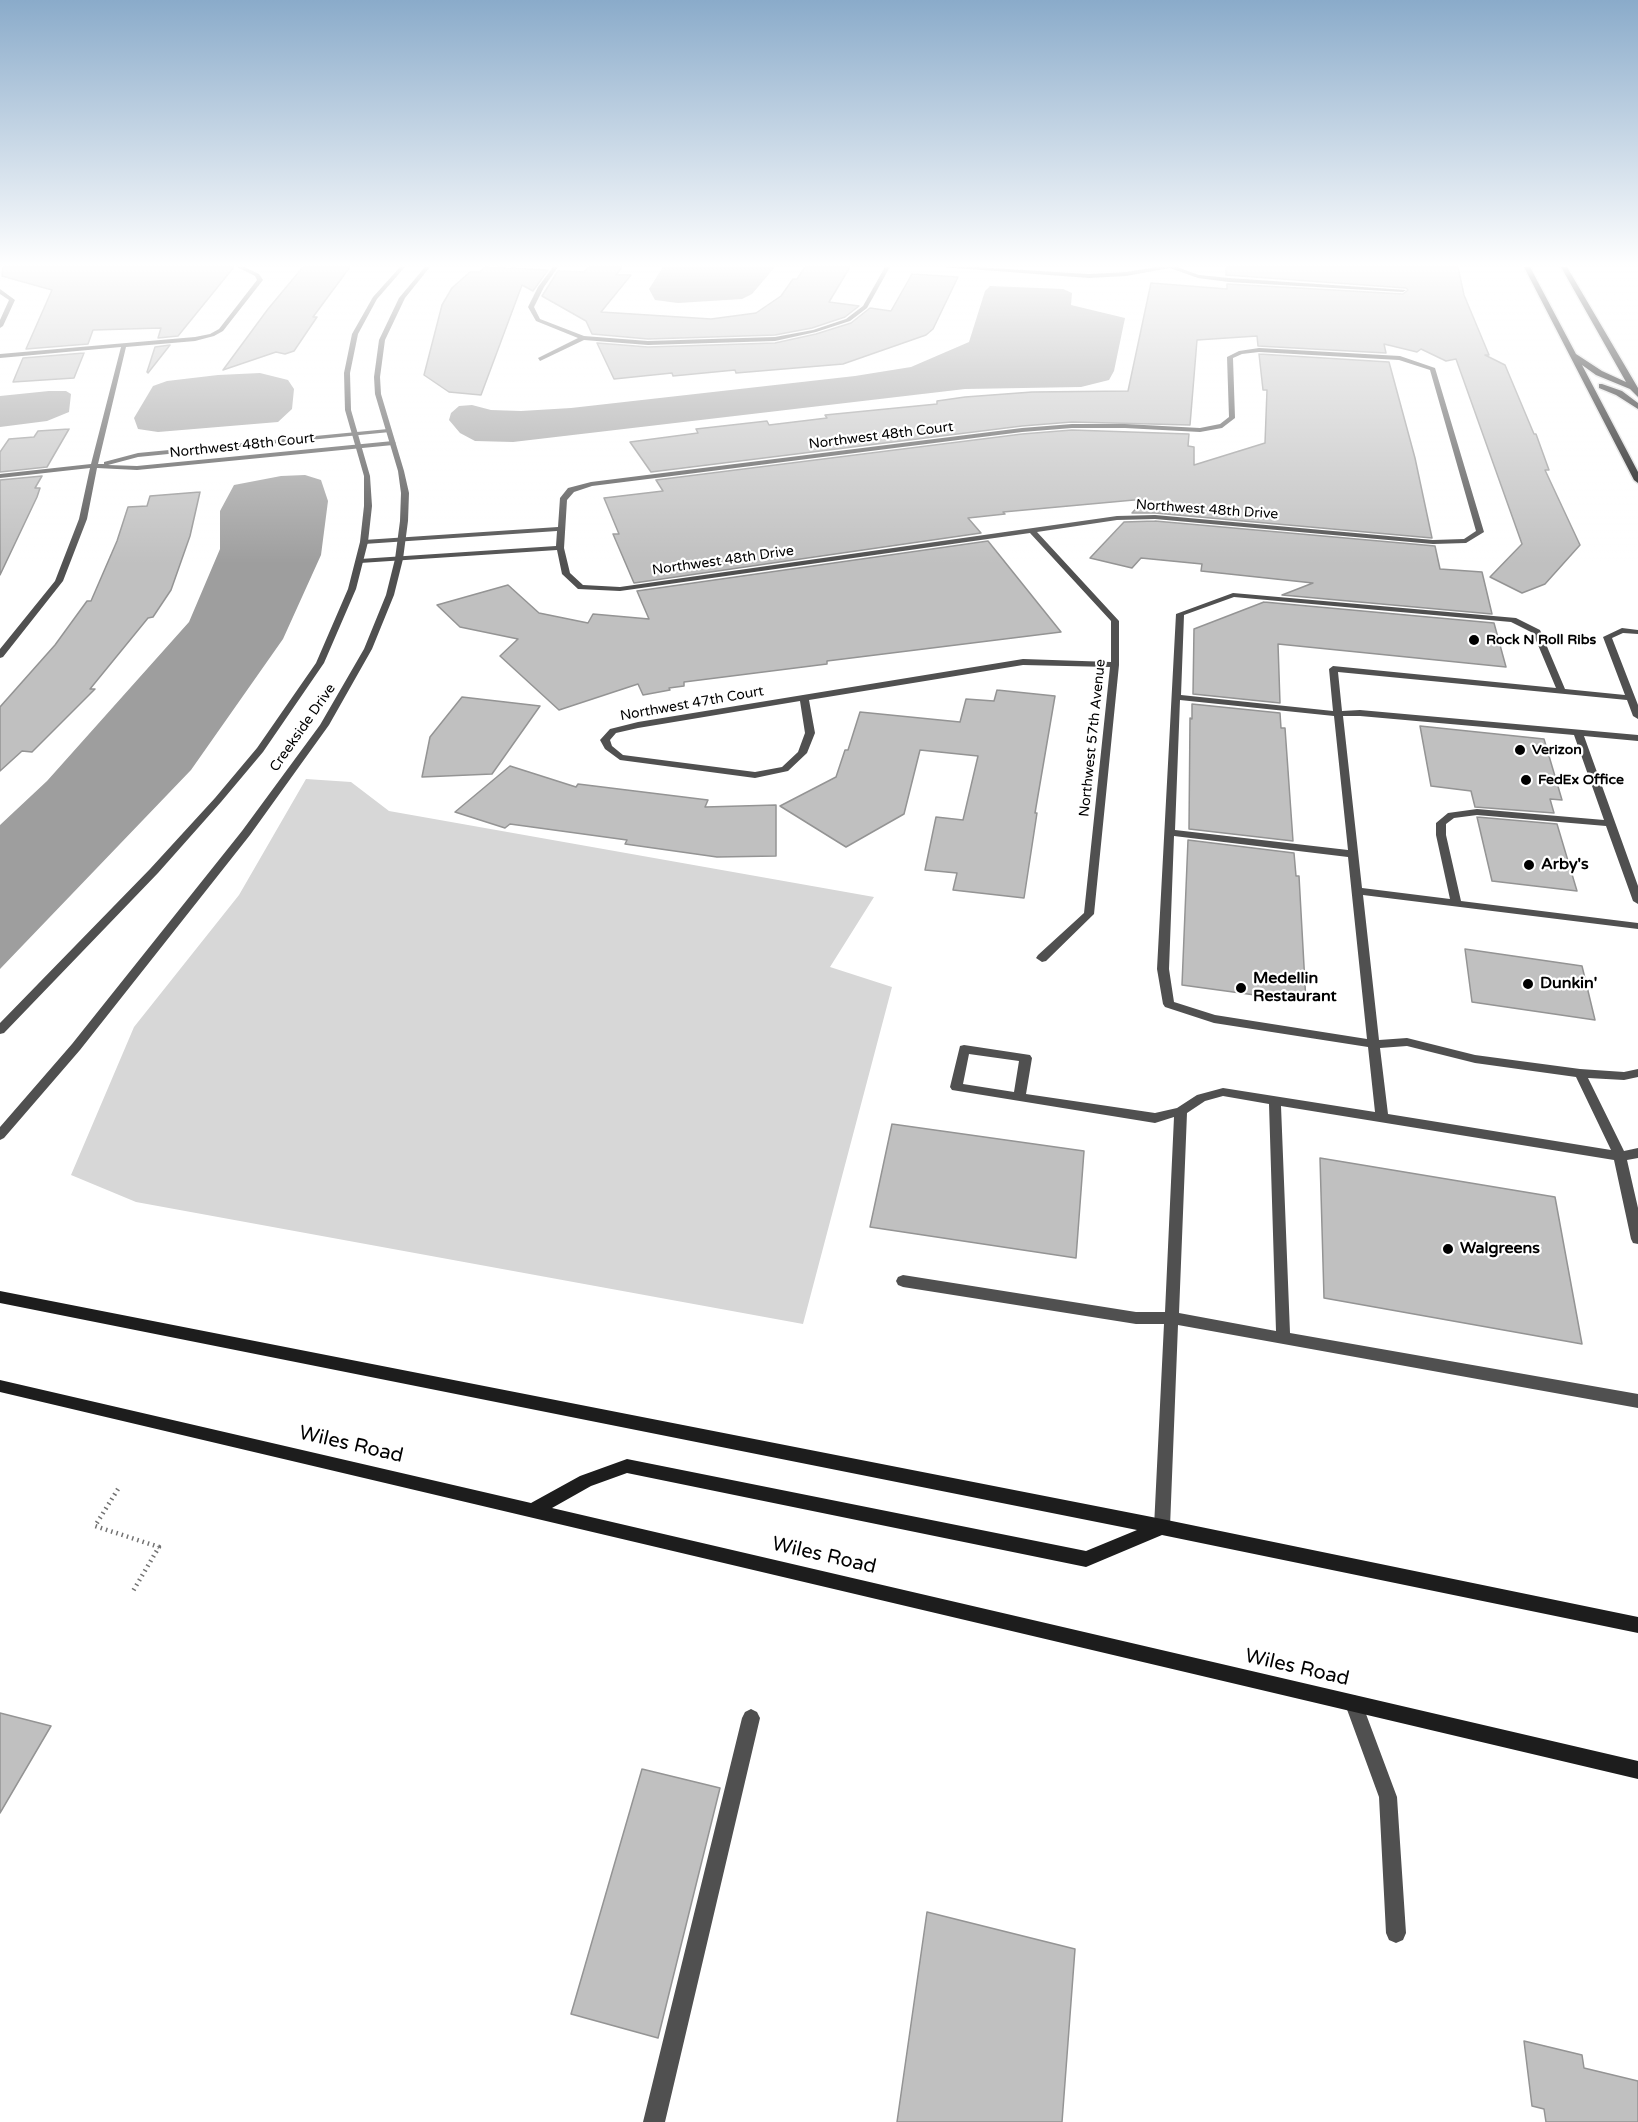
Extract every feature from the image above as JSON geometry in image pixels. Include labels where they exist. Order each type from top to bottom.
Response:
[{"type":"main road","points":[[1578,366],[1638,480]]},
{"type":"main road","points":[[1589,366],[1599,373],[1636,384]]},
{"type":"main road","points":[[1621,366],[1628,379],[1636,384],[1638,395]]},
{"type":"main road","points":[[1586,381],[1619,393],[1638,407]]},
{"type":"main road","points":[[0,1297],[1162,1527],[1638,1625]]},
{"type":"main road","name":"Wiles Road","points":[[0,1386],[1638,1770]]},
{"type":"main road","points":[[532,1511],[586,1480],[627,1466],[1086,1559],[1162,1527]]},
{"type":"street","points":[[0,655],[59,581],[84,519],[94,466],[119,366]]},
{"type":"street","name":"Creekside Drive","points":[[0,1030],[154,871],[260,750],[320,663],[352,589],[364,542],[368,496],[367,476],[348,410],[348,366]]},
{"type":"street","name":"Creekside Drive","points":[[0,1135],[76,1047],[246,833],[324,725],[368,649],[390,596],[399,559],[405,493],[378,394],[378,366]]},
{"type":"street","name":"Northwest 48th Court","points":[[561,530],[563,500],[571,490],[591,484],[1022,430],[1072,426],[1200,430],[1222,426],[1232,418],[1230,366]]},
{"type":"street","name":"Northwest 48th Drive","points":[[561,530],[560,548],[566,574],[581,587],[620,589],[1117,518],[1155,517],[1432,542],[1466,541],[1480,532],[1432,369],[1423,366]]},
{"type":"street","name":"Northwest 48th Court","points":[[0,476],[94,466],[138,455],[388,431]]},
{"type":"street","name":"Northwest 48th Court","points":[[94,466],[137,468],[393,444]]},
{"type":"street","points":[[364,542],[561,530]]},
{"type":"street","name":"Northwest 57th Avenue","points":[[1032,531],[1115,621],[1115,666],[1089,914],[1042,958]]},
{"type":"street","points":[[360,561],[560,548]]},
{"type":"street","points":[[1563,692],[1537,632],[1513,620],[1233,595],[1180,614],[1172,834],[1163,969],[1169,1004],[1214,1019],[1374,1044],[1407,1042],[1475,1059],[1580,1073],[1624,1076],[1638,1073]]},
{"type":"street","points":[[1638,632],[1622,630],[1607,637],[1638,716]]},
{"type":"street","name":"Northwest 47th Court","points":[[804,699],[810,733],[802,753],[785,768],[754,775],[620,757],[608,747],[605,740],[614,731],[638,725],[1023,662],[1115,666]]},
{"type":"street","points":[[1382,1118],[1333,669],[1631,698]]},
{"type":"street","points":[[1177,697],[1338,714],[1360,713],[1638,738]]},
{"type":"street","points":[[1578,733],[1638,901]]},
{"type":"street","points":[[1456,904],[1441,835],[1441,823],[1451,815],[1477,812],[1610,824]]},
{"type":"street","points":[[1172,834],[1353,854]]},
{"type":"street","points":[[1357,891],[1638,926]]},
{"type":"street","points":[[1020,1097],[1026,1059],[964,1049],[956,1087],[1020,1097],[1155,1118],[1181,1111],[1201,1098],[1222,1092],[1620,1156],[1638,1153]]},
{"type":"street","points":[[1580,1073],[1620,1156],[1638,1239]]},
{"type":"street","points":[[1275,1100],[1283,1338]]},
{"type":"street","points":[[1162,1527],[1181,1111]]},
{"type":"street","points":[[903,1281],[1136,1318],[1171,1318],[1638,1401]]},
{"type":"street","points":[[1354,1704],[1388,1797],[1396,1933]]},
{"type":"street","points":[[654,2122],[751,1718]]},
{"type":"path","points":[[118,1489],[95,1526],[159,1547],[133,1592]]},
{"type":"shaded area","points":[[1115,366],[1109,380],[1081,387],[965,389],[513,442],[475,441],[460,433],[449,420],[451,413],[459,406],[472,405],[491,410],[521,411],[571,408],[855,376],[911,367]]},
{"type":"shaded area","points":[[260,373],[288,380],[294,389],[292,409],[278,422],[158,432],[138,429],[134,418],[153,386],[167,381]]},
{"type":"shaded area","points":[[66,391],[71,394],[69,412],[47,421],[0,427],[0,396]]},
{"type":"shaded area","points":[[305,475],[321,480],[328,501],[321,555],[283,639],[191,770],[0,969],[0,825],[47,781],[189,622],[220,549],[220,511],[234,485],[281,476]]},
{"type":"shaded area","points":[[306,779],[351,782],[389,811],[874,897],[830,967],[892,987],[803,1324],[136,1202],[71,1175],[134,1027],[239,895]]},
{"type":"building","points":[[20,366],[79,366],[74,378],[13,382]]},
{"type":"building","points":[[426,366],[492,366],[481,395],[449,392],[424,375]]},
{"type":"building","points":[[608,366],[819,366],[673,376],[672,373],[614,379]]},
{"type":"building","points":[[1133,366],[1195,366],[1190,425],[1072,422],[1022,426],[651,472],[630,442],[698,433],[696,429],[767,421],[769,425],[827,418],[825,415],[937,404],[937,401],[965,397],[1032,392],[1128,391]]},
{"type":"building","points":[[1260,366],[1390,366],[1415,458],[1432,538],[1155,513],[1132,513],[1145,499],[1003,512],[1005,514],[968,518],[981,533],[634,583],[613,534],[619,534],[604,498],[663,491],[656,480],[1022,434],[1072,430],[1189,434],[1188,446],[1194,447],[1194,465],[1265,443],[1267,390],[1263,390]]},
{"type":"building","points":[[1459,366],[1505,366],[1534,434],[1536,434],[1549,470],[1545,470],[1580,545],[1545,584],[1522,593],[1490,577],[1522,544]]},
{"type":"building","points":[[69,429],[47,467],[0,472],[0,452],[9,439],[34,437],[38,431]]},
{"type":"building","points":[[42,476],[35,488],[40,488],[37,497],[0,575],[0,480]]},
{"type":"building","points":[[200,492],[190,536],[171,590],[153,617],[148,618],[90,689],[95,689],[32,752],[22,751],[0,771],[0,707],[55,645],[87,601],[91,601],[117,541],[128,507],[147,506],[150,496]]},
{"type":"building","points":[[1155,521],[1435,546],[1440,569],[1482,572],[1492,614],[1282,595],[1313,583],[1201,571],[1202,564],[1141,558],[1132,568],[1090,558],[1124,522]]},
{"type":"building","points":[[988,541],[1061,632],[827,661],[827,664],[684,682],[684,686],[643,695],[638,684],[559,710],[500,656],[518,639],[460,627],[437,605],[508,585],[539,613],[588,623],[593,614],[649,619],[637,591]]},
{"type":"building","points":[[1264,602],[1494,623],[1506,667],[1278,644],[1280,703],[1193,694],[1194,629]]},
{"type":"building","points":[[997,690],[1055,696],[1035,813],[1037,813],[1024,898],[953,890],[957,873],[925,870],[936,817],[963,820],[978,756],[920,750],[904,814],[846,847],[780,806],[836,777],[845,750],[848,750],[860,712],[960,722],[966,699],[994,701]]},
{"type":"building","points":[[462,697],[540,706],[492,774],[422,777],[430,737]]},
{"type":"building","points":[[1192,704],[1280,713],[1281,728],[1285,728],[1293,841],[1189,829]]},
{"type":"building","points":[[1420,726],[1544,739],[1562,800],[1550,799],[1554,813],[1475,807],[1471,791],[1431,786]]},
{"type":"building","points":[[510,766],[576,787],[578,784],[708,800],[705,807],[776,805],[776,856],[717,857],[625,844],[627,840],[510,824],[505,828],[455,812]]},
{"type":"building","name":"Arby's","points":[[1477,817],[1557,824],[1577,891],[1492,881]]},
{"type":"building","points":[[1188,840],[1294,853],[1296,876],[1299,876],[1306,1002],[1182,985]]},
{"type":"building","name":"Dunkin'","points":[[1465,949],[1582,966],[1595,1020],[1472,1002]]},
{"type":"building","points":[[892,1124],[1084,1151],[1076,1258],[870,1227]]},
{"type":"building","name":"Walgreens","points":[[1320,1158],[1555,1197],[1582,1344],[1324,1298]]},
{"type":"building","points":[[0,1713],[51,1726],[0,1813]]},
{"type":"building","points":[[642,1769],[720,1788],[658,2038],[571,2014]]},
{"type":"building","points":[[927,1912],[1075,1949],[1062,2122],[897,2122]]},
{"type":"building","points":[[1524,2041],[1582,2055],[1584,2068],[1638,2081],[1638,2122],[1546,2122],[1544,2109],[1532,2106]]},
{"type":"place","name":"Rock N Roll Ribs","points":[[1474,640]]},
{"type":"place","name":"Verizon","points":[[1520,750]]},
{"type":"place","name":"FedEx Office","points":[[1526,780]]},
{"type":"place","name":"Arby's","points":[[1529,865]]},
{"type":"place","name":"Dunkin'","points":[[1528,984]]},
{"type":"place","name":"Medellin Restaurant","points":[[1241,988]]},
{"type":"place","name":"Walgreens","points":[[1448,1249]]}]
